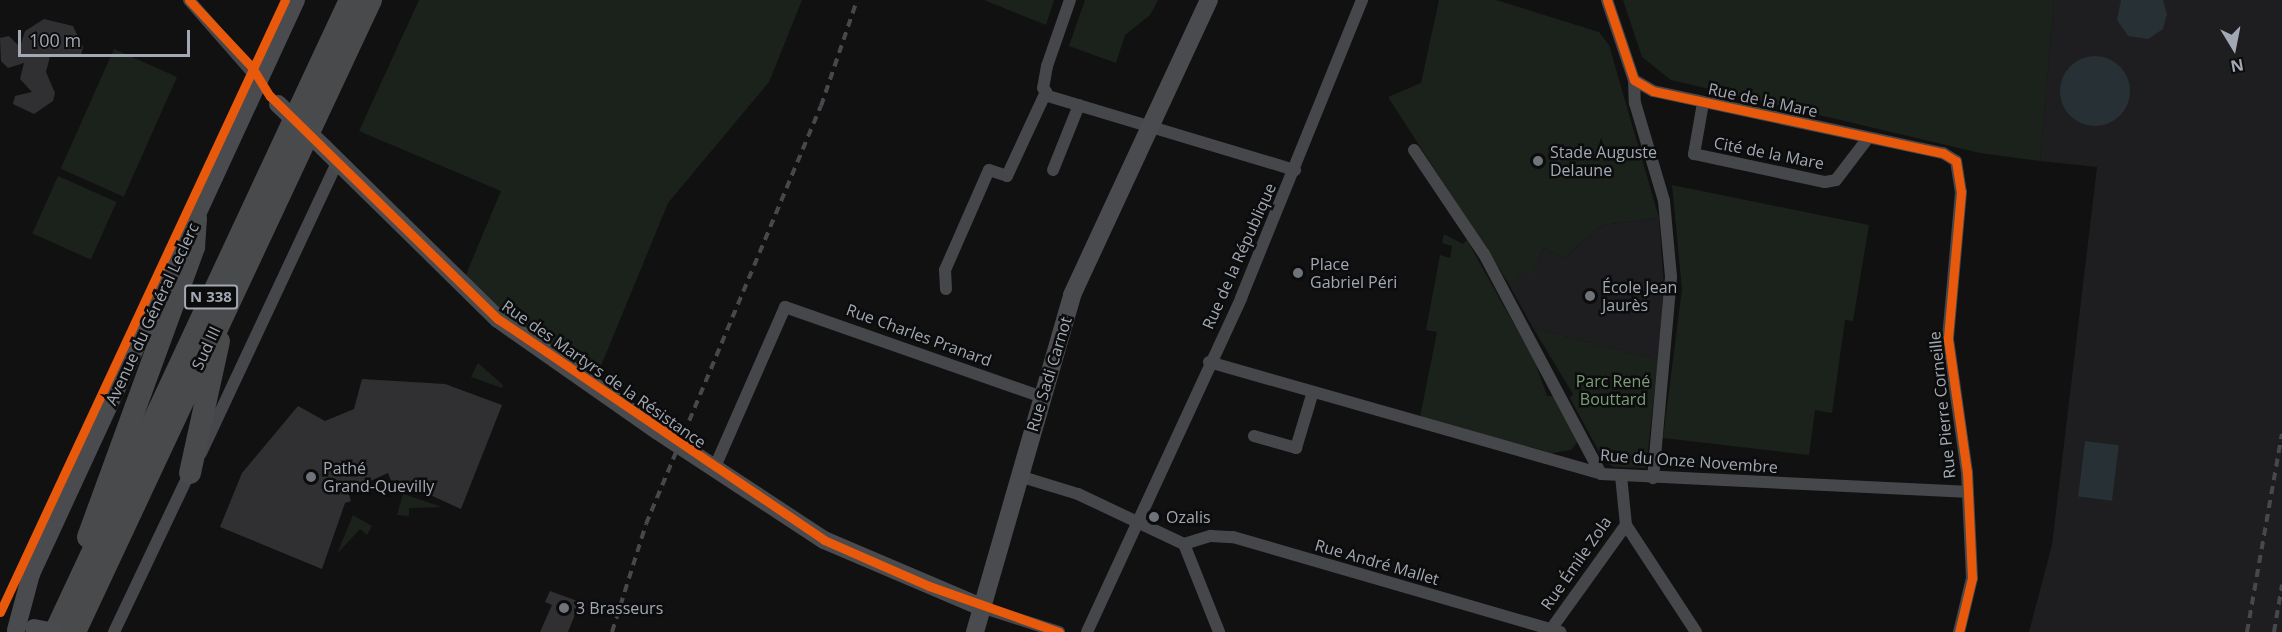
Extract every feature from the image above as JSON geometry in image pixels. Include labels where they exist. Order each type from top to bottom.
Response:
[{"type":"highway","name":"Sud III","points":[[29,630],[72,595],[350,0]]},
{"type":"highway","name":"Sud III","points":[[75,632],[224,309],[371,0]]},
{"type":"highway","points":[[72,595],[95,509],[194,247],[196,218]]},
{"type":"highway","points":[[190,473],[224,309]]},
{"type":"street","name":"Rue des Martyrs de la Résistance","points":[[189,0],[278,104],[498,319],[714,469],[824,540],[981,607],[1059,632]]},
{"type":"street","name":"Avenue du Général Leclerc","points":[[29,630],[31,574],[296,0]]},
{"type":"street","points":[[946,289],[945,270],[989,170],[1007,176],[1046,92],[1047,66],[1070,0]]},
{"type":"street","name":"Rue Sadi Carnot","points":[[975,632],[1072,295],[1209,0]]},
{"type":"street","name":"Rue de la République","points":[[1087,632],[1139,523],[1294,170],[1362,0]]},
{"type":"street","points":[[1607,0],[1634,80],[1635,103],[1664,201],[1671,277],[1653,478]]},
{"type":"street","name":"Rue de la Mare","points":[[1634,80],[1704,103],[1943,153],[1962,174]]},
{"type":"street","points":[[1046,92],[1078,105],[1294,170]]},
{"type":"street","name":"Cité de la Mare","points":[[1704,103],[1694,154],[1825,182],[1836,180],[1868,138]]},
{"type":"street","points":[[1053,170],[1078,105]]},
{"type":"street","points":[[1414,150],[1484,254],[1601,474]]},
{"type":"street","points":[[114,632],[190,473],[224,413],[337,164]]},
{"type":"street","name":"Rue Pierre Corneille","points":[[1959,632],[1972,578],[1966,492],[1948,339],[1962,174]]},
{"type":"street","name":"Rue Charles Pranard","points":[[714,469],[785,308],[1042,397]]},
{"type":"street","name":"Rue du Onze Novembre","points":[[1209,362],[1312,395],[1601,474],[1966,492]]},
{"type":"street","points":[[1254,436],[1296,448],[1312,395]]},
{"type":"street","points":[[1019,476],[1078,494],[1184,544],[1219,632]]},
{"type":"street","name":"Rue Émile Zola","points":[[1553,631],[1626,525],[1621,476]]},
{"type":"street","points":[[1626,525],[1696,632]]},
{"type":"street","name":"Rue André Mallet","points":[[1184,544],[1211,536],[1233,537],[1553,631]]},
{"type":"shaded area","points":[[2054,0],[2282,0],[2282,632],[2029,632],[2052,545],[2097,167],[2040,161]]},
{"type":"shaded area","points":[[2121,0],[2163,0],[2167,14],[2163,29],[2148,39],[2128,36],[2117,20]]},
{"type":"shaded area","points":[[2095,56],[2114,62],[2124,72],[2130,91],[2124,110],[2114,120],[2095,126],[2076,120],[2066,110],[2060,91],[2066,72],[2076,62]]},
{"type":"shaded area","name":"École Jean Jaurès","points":[[1659,218],[1664,286],[1658,360],[1533,328],[1507,281],[1514,284],[1521,270],[1535,270],[1543,248],[1564,258],[1602,225]]},
{"type":"shaded area","points":[[2085,441],[2119,445],[2112,501],[2078,497]]},
{"type":"green space","points":[[419,0],[802,0],[769,82],[668,203],[596,378],[511,319],[465,277],[501,191],[359,131]]},
{"type":"green space","points":[[984,0],[1054,0],[1046,25]]},
{"type":"green space","points":[[1085,0],[1158,0],[1150,15],[1125,35],[1116,63],[1069,46]]},
{"type":"green space","name":"Stade Auguste Delaune","points":[[1439,0],[1496,0],[1599,32],[1609,45],[1659,218],[1602,225],[1564,258],[1543,248],[1533,276],[1521,271],[1514,284],[1507,281],[1388,97],[1421,83]]},
{"type":"green space","points":[[1623,0],[2054,0],[2040,161],[1980,153],[1671,80],[1642,57]]},
{"type":"green space","points":[[114,49],[177,77],[124,197],[61,169]]},
{"type":"green space","points":[[58,176],[116,202],[91,260],[32,234]]},
{"type":"green space","points":[[1672,185],[1869,225],[1853,321],[1845,320],[1832,413],[1815,410],[1809,455],[1663,438],[1682,289]]},
{"type":"green space","points":[[1444,234],[1463,244],[1467,240],[1535,362],[1547,396],[1554,396],[1578,441],[1571,450],[1552,453],[1420,417],[1437,332],[1426,330],[1440,255],[1450,258],[1452,246],[1442,243]]},
{"type":"green space","name":"Parc René Bouttard","points":[[1533,328],[1658,360],[1646,468],[1614,467],[1604,461],[1570,398],[1573,394]]},
{"type":"green space","points":[[478,363],[503,385],[502,388],[471,377]]},
{"type":"green space","points":[[403,494],[442,507],[409,508],[409,516],[397,515]]},
{"type":"green space","points":[[353,515],[372,526],[367,535],[360,529],[337,554]]},
{"type":"building","points":[[44,19],[73,26],[83,47],[81,55],[50,56],[46,72],[55,93],[53,101],[34,114],[13,104],[15,96],[32,92],[20,79],[24,63],[8,68],[1,61],[0,38],[9,36],[20,47],[25,31]]},
{"type":"building","name":"Pathé Grand-Quevilly","points":[[362,379],[445,384],[502,405],[461,509],[397,480],[392,483],[388,473],[348,491],[351,501],[345,503],[322,569],[220,527],[242,473],[298,406],[325,421],[354,409]]},
{"type":"building","name":"3 Brasseurs","points":[[550,591],[580,602],[568,632],[540,632],[552,605],[545,602]]},
{"type":"railway","points":[[612,632],[646,524],[821,106],[857,0]]},
{"type":"railway","points":[[2247,632],[2282,434]]},
{"type":"railway","points":[[2274,632],[2282,585]]},
{"type":"cycle path","points":[[189,0],[251,66],[270,96],[498,319],[824,540],[929,586],[1059,632]]},
{"type":"cycle path","points":[[0,612],[285,0]]},
{"type":"cycle path","points":[[1607,0],[1634,80],[1653,91],[1943,153],[1956,161],[1961,192],[1948,339],[1967,472],[1972,578],[1959,632]]},
{"type":"place","name":"Stade Auguste Delaune","points":[[1538,161]]},
{"type":"place","name":"Place Gabriel Péri","points":[[1298,273]]},
{"type":"place","name":"École Jean Jaurès","points":[[1590,296]]},
{"type":"place","name":"Pathé Grand-Quevilly","points":[[311,477]]},
{"type":"place","name":"Ozalis","points":[[1154,517]]},
{"type":"place","name":"3 Brasseurs","points":[[564,608]]}]
